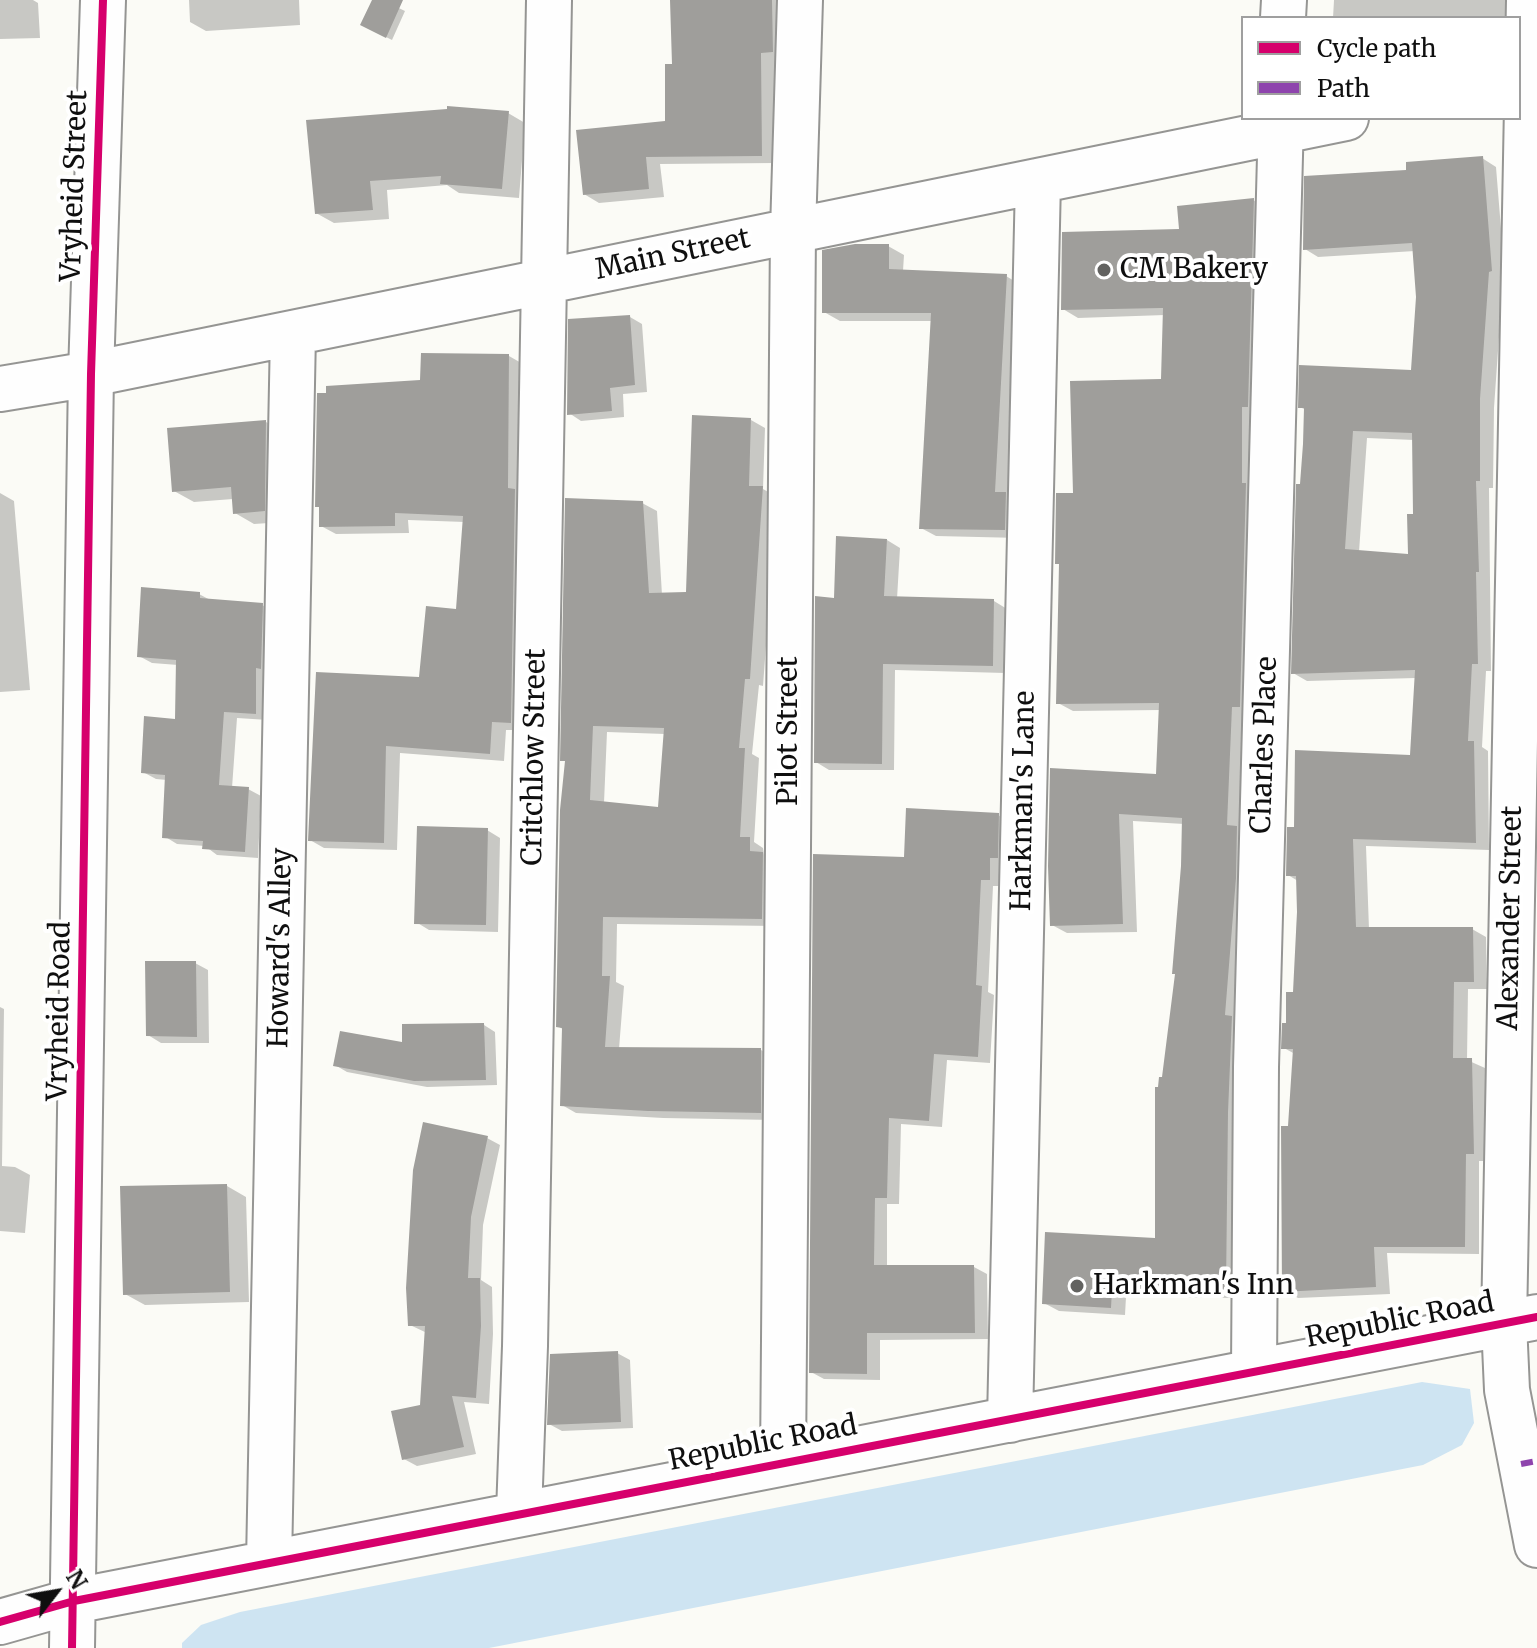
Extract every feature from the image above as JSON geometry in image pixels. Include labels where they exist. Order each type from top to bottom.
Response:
[{"type":"street","name":"Vryheid Street","points":[[91,374],[103,0]]},
{"type":"street","name":"Critchlow Street","points":[[519,1513],[525,1346],[549,0]]},
{"type":"street","name":"Pilot Street","points":[[783,1461],[793,231],[800,0]]},
{"type":"street","name":"Alexander Street","points":[[1529,0],[1520,1320],[1507,1390],[1537,1545]]},
{"type":"street","name":"Main Street","points":[[0,389],[91,374],[1038,181],[1281,125],[1327,120]]},
{"type":"street","name":"Charles Place","points":[[1254,1371],[1256,1067],[1281,125]]},
{"type":"street","name":"Harkman's Lane","points":[[1010,1420],[1038,181]]},
{"type":"street","name":"Howard's Alley","points":[[269,1562],[293,333]]},
{"type":"street","name":"Vryheid Road","points":[[72,1648],[91,374]]},
{"type":"street","name":"Republic Road","points":[[0,1622],[74,1601],[269,1562],[1520,1320]]},
{"type":"water","points":[[1422,1382],[1470,1389],[1474,1423],[1462,1445],[1423,1465],[489,1648],[182,1648],[182,1643],[201,1625],[240,1612]]},
{"type":"building","points":[[372,0],[403,0],[386,38],[360,25]]},
{"type":"building","points":[[670,0],[772,0],[773,52],[761,53],[762,156],[646,157],[649,189],[583,195],[576,130],[665,121],[665,64],[672,64]]},
{"type":"building","points":[[447,106],[509,111],[502,189],[440,184],[441,176],[370,181],[373,210],[315,214],[306,120],[447,109]]},
{"type":"building","points":[[1483,156],[1492,271],[1489,272],[1480,399],[1480,481],[1476,481],[1478,664],[1472,664],[1468,741],[1474,741],[1476,843],[1353,839],[1356,927],[1473,927],[1474,982],[1454,982],[1453,1058],[1472,1058],[1474,1154],[1466,1154],[1465,1247],[1374,1247],[1376,1287],[1282,1292],[1281,1126],[1288,1126],[1293,1049],[1281,1049],[1282,1023],[1286,1023],[1286,992],[1293,992],[1297,912],[1296,876],[1286,876],[1287,827],[1294,827],[1295,750],[1410,755],[1415,670],[1291,674],[1296,484],[1300,484],[1304,408],[1298,408],[1299,365],[1411,370],[1416,297],[1412,243],[1303,250],[1304,176],[1406,170],[1406,162]],"holes":[[[1353,431],[1412,433],[1413,514],[1407,514],[1408,554],[1345,549]]]},
{"type":"building","points":[[1254,198],[1248,407],[1242,407],[1242,483],[1246,483],[1240,707],[1232,707],[1227,825],[1237,826],[1225,1015],[1232,1016],[1226,1290],[1112,1290],[1111,1308],[1042,1304],[1045,1232],[1155,1238],[1155,1087],[1158,1087],[1159,1077],[1162,1077],[1175,974],[1172,974],[1182,818],[1119,814],[1123,924],[1050,926],[1050,768],[1156,774],[1159,703],[1056,704],[1059,564],[1055,564],[1056,493],[1073,493],[1070,381],[1161,379],[1163,308],[1061,310],[1062,232],[1179,229],[1177,206]]},
{"type":"building","points":[[855,244],[889,244],[889,269],[1007,274],[995,492],[1006,492],[1005,530],[919,529],[931,313],[822,313],[822,250]]},
{"type":"building","points":[[630,315],[635,385],[610,388],[612,411],[567,415],[568,319]]},
{"type":"building","points":[[421,353],[509,354],[508,488],[515,489],[511,723],[492,722],[490,754],[386,746],[384,843],[308,841],[316,672],[419,677],[426,606],[456,609],[463,516],[395,513],[395,526],[319,527],[319,507],[315,507],[317,393],[326,393],[326,386],[420,380]]},
{"type":"building","points":[[692,415],[751,418],[749,486],[763,486],[750,679],[745,679],[739,748],[745,748],[740,837],[750,837],[750,851],[763,852],[762,919],[603,917],[602,976],[610,976],[605,1047],[761,1048],[761,1113],[560,1106],[562,1028],[556,1027],[560,810],[565,761],[560,761],[565,498],[643,501],[649,593],[686,592]],"holes":[[[593,726],[664,728],[658,807],[590,800]]]},
{"type":"building","points":[[266,420],[265,511],[233,514],[231,487],[172,492],[167,428]]},
{"type":"building","points":[[836,536],[887,539],[884,596],[994,599],[993,666],[883,664],[882,764],[814,763],[815,596],[834,598]]},
{"type":"building","points":[[141,587],[200,592],[200,598],[263,603],[261,669],[256,668],[256,714],[224,712],[219,785],[249,787],[245,852],[202,849],[203,841],[162,838],[165,775],[141,773],[144,716],[175,719],[176,660],[137,657]]},
{"type":"building","points":[[906,808],[999,813],[998,858],[990,858],[990,880],[981,880],[976,985],[982,986],[978,1057],[934,1054],[929,1121],[889,1118],[887,1198],[875,1198],[874,1265],[974,1265],[975,1333],[867,1333],[867,1374],[809,1373],[813,854],[904,857]]},
{"type":"building","points":[[417,826],[488,828],[486,925],[414,924]]},
{"type":"building","points":[[145,961],[196,961],[197,1037],[146,1036]]},
{"type":"building","points":[[484,1023],[486,1080],[414,1081],[333,1066],[340,1031],[402,1042],[402,1024]]},
{"type":"building","points":[[423,1122],[488,1136],[471,1217],[468,1278],[480,1278],[481,1326],[476,1398],[452,1396],[464,1447],[402,1460],[391,1411],[420,1405],[425,1326],[408,1326],[406,1288],[413,1170]]},
{"type":"building","points":[[227,1184],[230,1292],[123,1295],[120,1186]]},
{"type":"building","points":[[618,1351],[621,1422],[547,1425],[550,1354]]},
{"type":"marked path","points":[[1521,1464],[1537,1461]]},
{"type":"cycle path","points":[[72,1648],[91,374],[103,0]]},
{"type":"cycle path","points":[[0,1622],[74,1601],[1537,1317]]},
{"type":"place","name":"CM Bakery","points":[[1104,270]]},
{"type":"place","name":"Harkman's Inn","points":[[1077,1286]]}]
